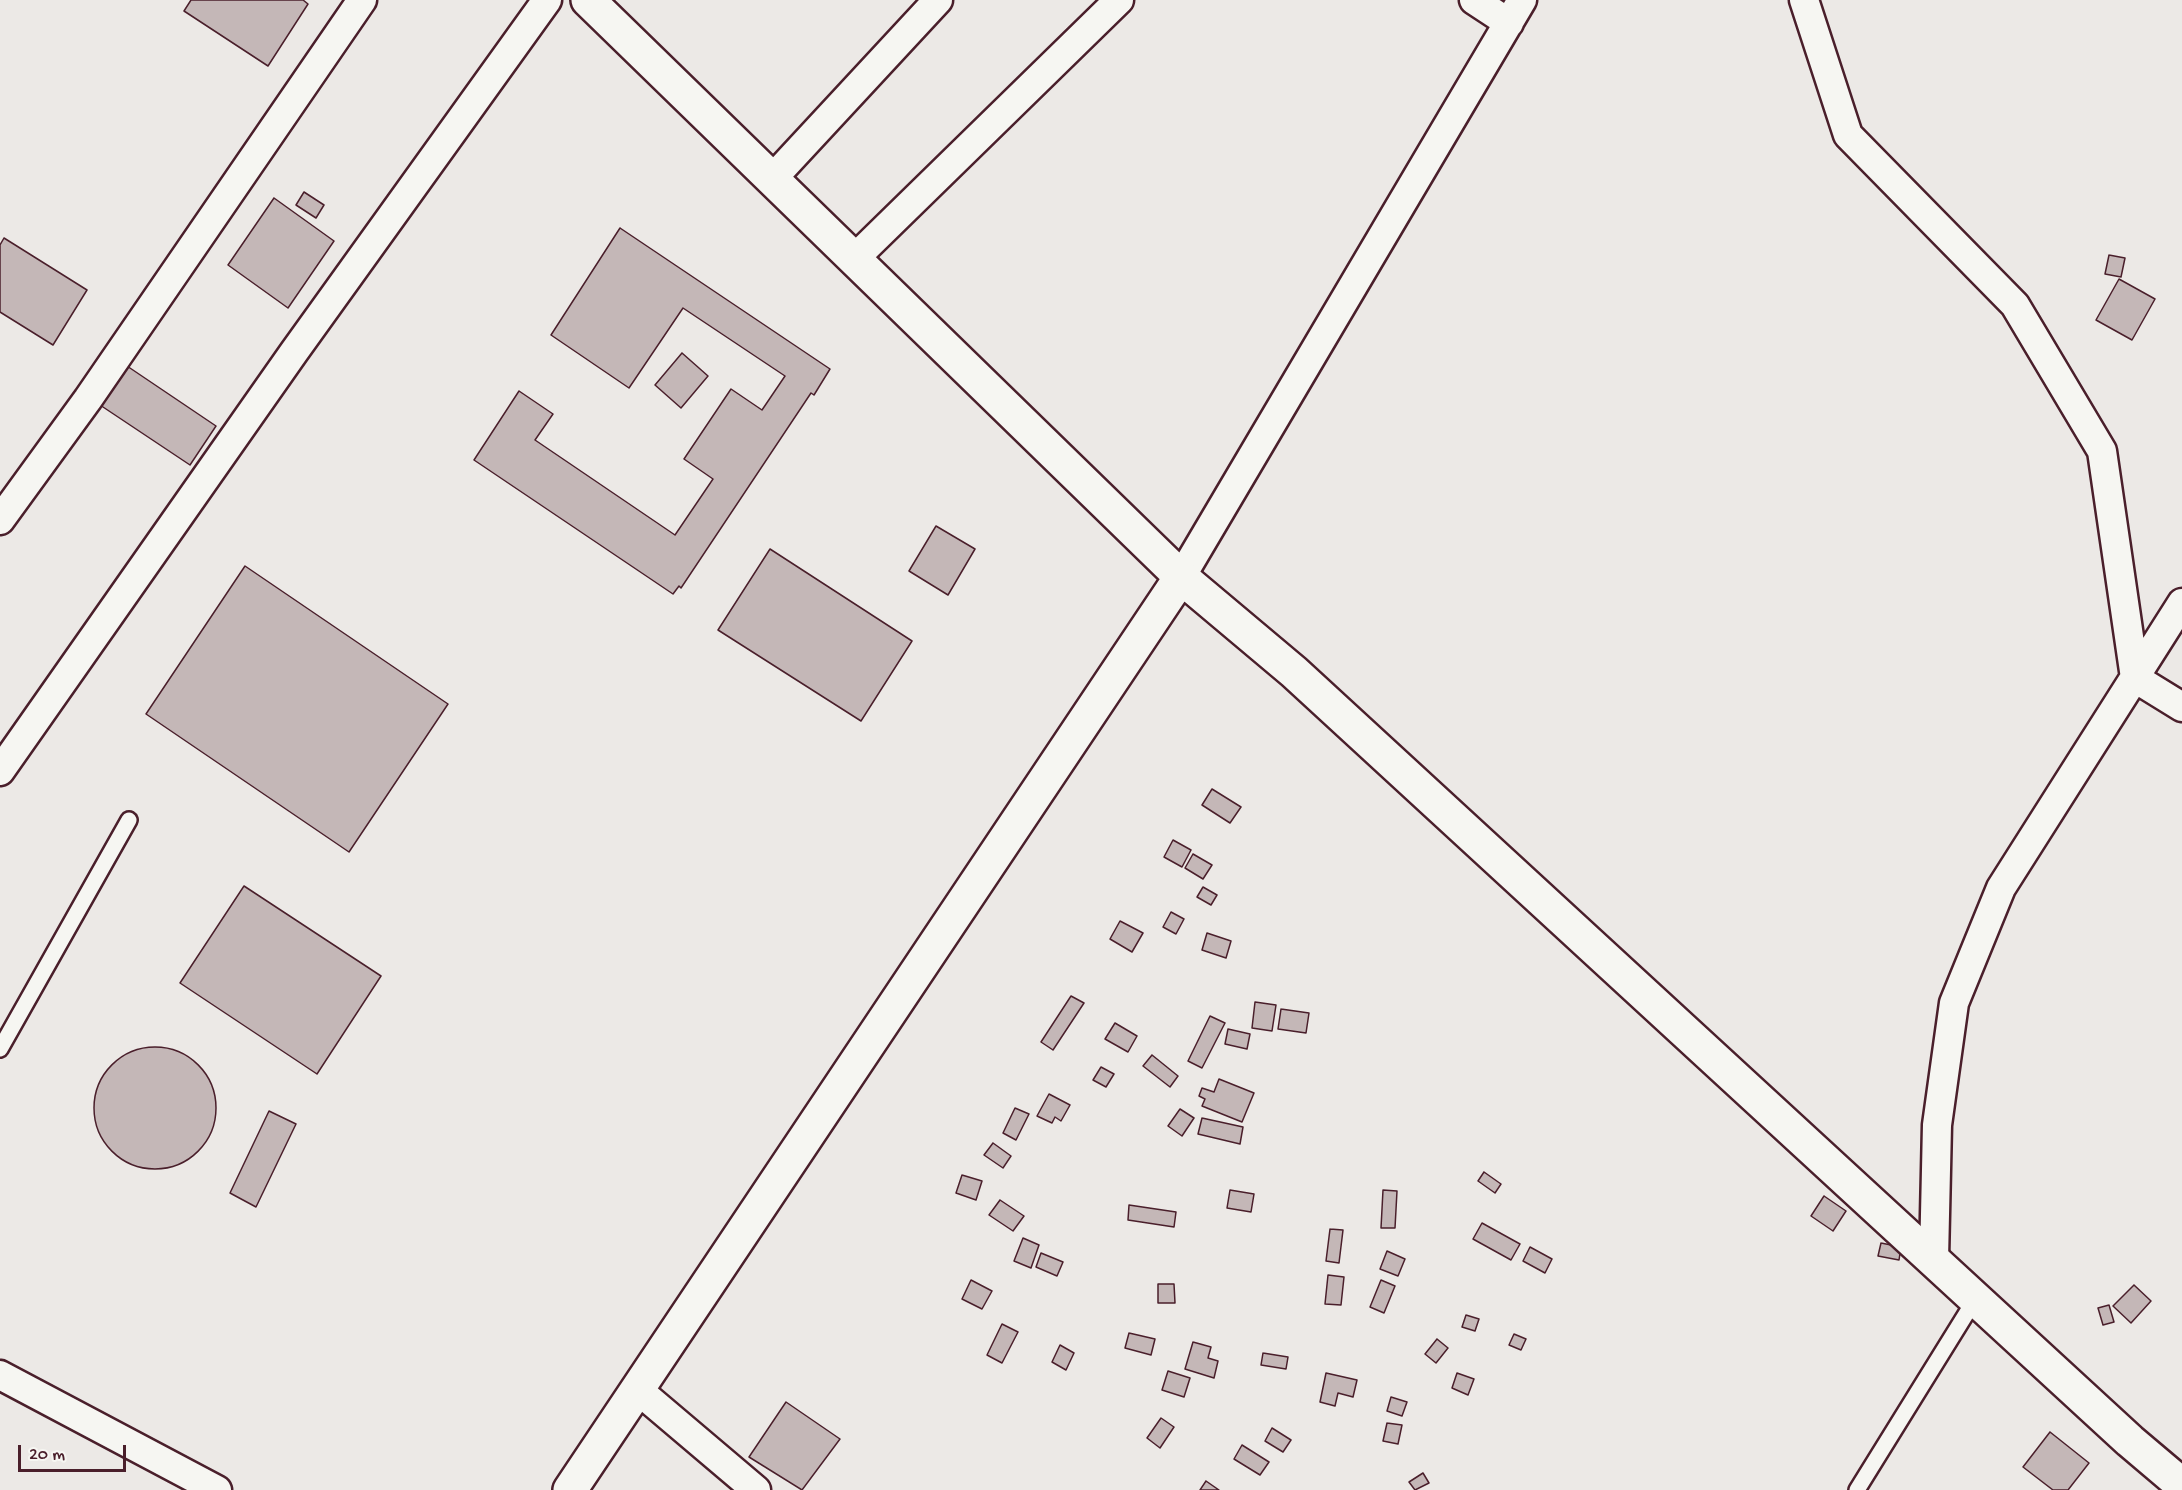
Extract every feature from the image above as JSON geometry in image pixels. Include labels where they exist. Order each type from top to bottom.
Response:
[{"type":"street","points":[[0,520],[88,399],[363,0]]},
{"type":"street","points":[[0,771],[294,352],[547,0]]},
{"type":"street","points":[[588,0],[1181,577],[1294,672],[2182,1485]]},
{"type":"street","points":[[772,179],[938,0]]},
{"type":"street","points":[[854,259],[1119,0]]},
{"type":"street","points":[[570,1490],[1181,577],[1516,12],[1474,0]]},
{"type":"street","points":[[1804,0],[1848,135],[2015,305],[2102,450],[2136,678],[2182,707]]},
{"type":"street","points":[[1934,1259],[1937,1125],[1954,1003],[2001,888],[2182,603]]},
{"type":"street","points":[[0,1375],[217,1490]]},
{"type":"street","points":[[638,1390],[756,1490]]},
{"type":"lane","points":[[0,1049],[129,820]]},
{"type":"lane","points":[[1857,1490],[1976,1298]]},
{"type":"building","points":[[191,0],[303,0],[308,4],[268,66],[184,11]]},
{"type":"building","points":[[304,192],[324,205],[316,218],[296,205]]},
{"type":"building","points":[[274,198],[334,241],[288,308],[228,265]]},
{"type":"building","points":[[620,228],[830,369],[814,395],[811,393],[681,588],[679,586],[673,594],[474,460],[519,391],[553,414],[535,440],[675,535],[713,479],[684,459],[731,389],[762,410],[785,376],[683,308],[629,388],[551,335]]},
{"type":"building","points":[[4,238],[87,290],[53,345],[0,312],[0,245]]},
{"type":"building","points":[[2109,255],[2125,258],[2121,277],[2105,274]]},
{"type":"building","points":[[2119,279],[2155,299],[2132,340],[2096,320]]},
{"type":"building","points":[[682,353],[708,376],[681,408],[655,385]]},
{"type":"building","points":[[127,366],[216,426],[190,465],[100,405]]},
{"type":"building","points":[[936,526],[975,549],[948,595],[909,571]]},
{"type":"building","points":[[770,549],[912,641],[861,721],[718,630]]},
{"type":"building","points":[[245,566],[448,704],[349,852],[146,714]]},
{"type":"building","points":[[1212,789],[1241,807],[1230,823],[1202,805]]},
{"type":"building","points":[[1173,840],[1191,850],[1182,867],[1164,857]]},
{"type":"building","points":[[1193,854],[1212,865],[1203,879],[1185,868]]},
{"type":"building","points":[[244,886],[381,976],[317,1074],[180,983]]},
{"type":"building","points":[[1203,887],[1217,895],[1211,905],[1197,897]]},
{"type":"building","points":[[1171,912],[1184,919],[1176,934],[1163,927]]},
{"type":"building","points":[[1120,921],[1143,933],[1132,952],[1110,939]]},
{"type":"building","points":[[1207,933],[1231,941],[1226,958],[1202,950]]},
{"type":"building","points":[[1071,996],[1084,1003],[1053,1050],[1041,1042]]},
{"type":"building","points":[[1255,1002],[1276,1005],[1272,1031],[1252,1028]]},
{"type":"building","points":[[1281,1009],[1309,1013],[1306,1033],[1278,1029]]},
{"type":"building","points":[[1210,1016],[1225,1023],[1202,1068],[1188,1061]]},
{"type":"building","points":[[1115,1023],[1137,1036],[1128,1052],[1105,1039]]},
{"type":"building","points":[[1228,1029],[1250,1034],[1247,1049],[1225,1044]]},
{"type":"building","points":[[155,1047],[178,1052],[189,1057],[198,1065],[206,1074],[211,1085],[216,1108],[211,1131],[206,1142],[198,1151],[189,1159],[178,1164],[155,1169],[132,1164],[121,1159],[112,1151],[104,1142],[99,1131],[94,1108],[99,1085],[104,1074],[112,1065],[121,1057],[132,1052]]},
{"type":"building","points":[[1152,1055],[1178,1076],[1170,1087],[1143,1066]]},
{"type":"building","points":[[1101,1067],[1114,1074],[1106,1087],[1093,1080]]},
{"type":"building","points":[[1219,1079],[1254,1093],[1242,1122],[1202,1106],[1205,1099],[1199,1096],[1202,1088],[1214,1092]]},
{"type":"building","points":[[1049,1094],[1070,1105],[1061,1121],[1055,1117],[1052,1123],[1037,1116]]},
{"type":"building","points":[[1015,1108],[1029,1114],[1016,1140],[1003,1133]]},
{"type":"building","points":[[1180,1109],[1194,1118],[1182,1136],[1168,1126]]},
{"type":"building","points":[[269,1111],[296,1124],[256,1207],[230,1193]]},
{"type":"building","points":[[1202,1118],[1243,1127],[1240,1144],[1198,1134]]},
{"type":"building","points":[[993,1143],[1011,1156],[1003,1168],[984,1155]]},
{"type":"building","points":[[1484,1172],[1501,1184],[1495,1193],[1478,1181]]},
{"type":"building","points":[[962,1175],[982,1181],[976,1200],[956,1193]]},
{"type":"building","points":[[1230,1190],[1254,1194],[1251,1212],[1227,1208]]},
{"type":"building","points":[[1383,1190],[1397,1191],[1395,1228],[1381,1228]]},
{"type":"building","points":[[1824,1196],[1846,1211],[1833,1231],[1811,1216]]},
{"type":"building","points":[[1000,1200],[1024,1216],[1013,1231],[989,1215]]},
{"type":"building","points":[[1129,1205],[1176,1212],[1174,1227],[1128,1220]]},
{"type":"building","points":[[1482,1223],[1520,1244],[1511,1260],[1473,1239]]},
{"type":"building","points":[[1330,1229],[1343,1230],[1339,1263],[1326,1261]]},
{"type":"building","points":[[1023,1238],[1039,1245],[1031,1268],[1014,1261]]},
{"type":"building","points":[[1881,1243],[1901,1247],[1899,1260],[1878,1256]]},
{"type":"building","points":[[1530,1247],[1552,1259],[1545,1273],[1523,1261]]},
{"type":"building","points":[[1387,1251],[1405,1259],[1398,1276],[1380,1269]]},
{"type":"building","points":[[1041,1253],[1063,1262],[1057,1276],[1036,1267]]},
{"type":"building","points":[[1328,1275],[1344,1277],[1341,1305],[1325,1304]]},
{"type":"building","points":[[971,1280],[992,1291],[982,1309],[962,1299]]},
{"type":"building","points":[[1381,1280],[1395,1286],[1384,1313],[1370,1307]]},
{"type":"building","points":[[1158,1284],[1174,1284],[1175,1303],[1158,1303]]},
{"type":"building","points":[[2134,1285],[2151,1301],[2131,1323],[2113,1306]]},
{"type":"building","points":[[2109,1305],[2114,1322],[2103,1325],[2098,1308]]},
{"type":"building","points":[[1466,1315],[1479,1319],[1475,1331],[1462,1327]]},
{"type":"building","points":[[1002,1324],[1018,1332],[1002,1363],[987,1355]]},
{"type":"building","points":[[1129,1333],[1155,1339],[1151,1355],[1125,1348]]},
{"type":"building","points":[[1514,1334],[1526,1339],[1521,1350],[1509,1345]]},
{"type":"building","points":[[1437,1339],[1448,1348],[1436,1363],[1425,1354]]},
{"type":"building","points":[[1193,1342],[1211,1347],[1208,1358],[1218,1361],[1214,1378],[1185,1369]]},
{"type":"building","points":[[1060,1345],[1074,1353],[1066,1370],[1052,1362]]},
{"type":"building","points":[[1263,1353],[1288,1357],[1286,1369],[1261,1365]]},
{"type":"building","points":[[1168,1371],[1190,1378],[1184,1397],[1162,1390]]},
{"type":"building","points":[[1326,1373],[1357,1380],[1353,1397],[1338,1393],[1335,1406],[1320,1402]]},
{"type":"building","points":[[1457,1373],[1474,1379],[1468,1395],[1452,1388]]},
{"type":"building","points":[[1391,1397],[1407,1402],[1402,1416],[1387,1411]]},
{"type":"building","points":[[786,1402],[840,1439],[802,1490],[749,1457]]},
{"type":"building","points":[[1161,1418],[1174,1427],[1160,1448],[1147,1438]]},
{"type":"building","points":[[1387,1423],[1402,1425],[1398,1444],[1383,1441]]},
{"type":"building","points":[[1272,1428],[1291,1440],[1283,1452],[1265,1441]]},
{"type":"building","points":[[2050,1432],[2089,1463],[2068,1490],[2053,1490],[2023,1467]]},
{"type":"building","points":[[1242,1445],[1269,1462],[1260,1475],[1234,1459]]},
{"type":"building","points":[[1423,1473],[1429,1483],[1415,1490],[1409,1482]]},
{"type":"building","points":[[1206,1481],[1219,1490],[1200,1490]]}]
